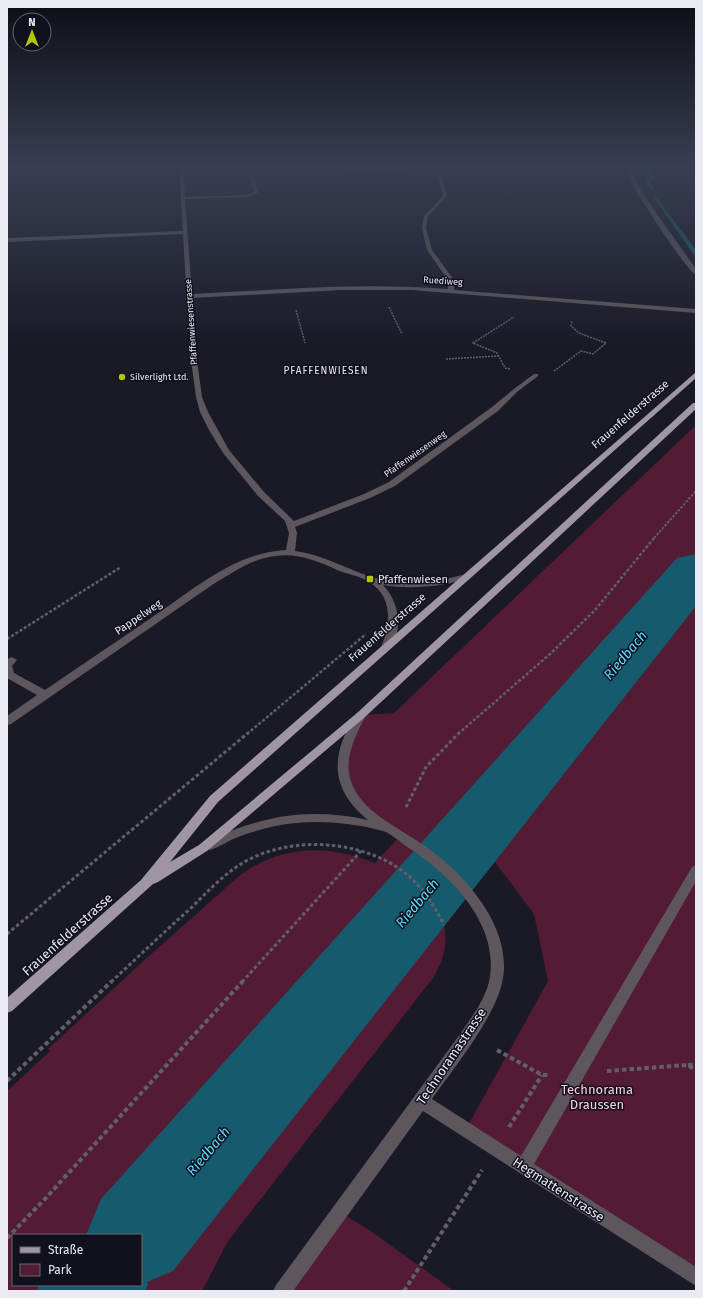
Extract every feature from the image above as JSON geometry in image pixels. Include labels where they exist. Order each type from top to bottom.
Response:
[{"type":"main road","name":"Frauenfelderstrasse","points":[[7,1007],[146,883],[214,799],[696,374]]},
{"type":"main road","name":"Frauenfelderstrasse","points":[[146,883],[203,848],[361,715],[696,405]]},
{"type":"street","name":"Pfaffenwiesenstrasse","points":[[185,227],[195,378],[199,398],[204,412],[218,440],[242,471],[261,494],[287,517],[292,525]]},
{"type":"street","points":[[425,227],[426,244],[451,280],[451,290]]},
{"type":"street","points":[[662,227],[696,273]]},
{"type":"street","points":[[7,240],[185,232]]},
{"type":"street","points":[[7,236],[84,233],[110,235]]},
{"type":"street","name":"Ruediweg","points":[[189,296],[361,288],[451,290],[696,311]]},
{"type":"street","name":"Pfaffenwiesenweg","points":[[292,525],[360,499],[392,484],[495,409],[516,390],[536,375]]},
{"type":"street","points":[[292,525],[294,533],[290,552],[306,555],[370,580],[391,584],[411,584],[450,581],[466,577]]},
{"type":"street","name":"Pappelweg","points":[[7,721],[225,573],[261,556],[290,552]]},
{"type":"street","points":[[370,580],[383,590],[391,603],[394,628],[386,647]]},
{"type":"street","points":[[12,660],[7,665],[7,671],[10,675],[46,695]]},
{"type":"street","name":"Technoramastrasse","points":[[282,1291],[421,1101],[481,1016],[493,991],[497,976],[498,959],[490,929],[469,896],[443,868],[420,849],[385,827],[359,803],[345,782],[343,766],[346,748],[351,732],[361,715]]},
{"type":"street","name":"Technoramastrasse","points":[[203,848],[229,835],[246,829],[293,818],[326,817],[345,819],[385,827]]},
{"type":"street","points":[[524,1167],[696,870]]},
{"type":"street","name":"Hegmattenstrasse","points":[[421,1101],[696,1277]]},
{"type":"path","points":[[389,306],[402,334]]},
{"type":"path","points":[[296,309],[305,342]]},
{"type":"path","points":[[518,314],[473,343],[497,353],[506,368],[546,378],[581,351],[593,354],[606,343],[575,331],[571,326],[574,318]]},
{"type":"path","points":[[446,359],[498,356]]},
{"type":"path","points":[[406,807],[426,767],[464,726],[550,654],[595,610],[637,557],[696,492]]},
{"type":"path","points":[[7,639],[121,567]]},
{"type":"path","points":[[7,934],[361,637]]},
{"type":"path","points":[[7,1081],[226,874],[240,864],[259,855],[277,849],[302,845],[321,845],[362,851],[389,863],[400,870],[424,892],[437,911],[444,926]]},
{"type":"path","points":[[7,1238],[44,1200],[362,851]]},
{"type":"path","points":[[497,1050],[542,1075],[696,1065]]},
{"type":"path","points":[[687,1065],[696,1070]]},
{"type":"path","points":[[404,1291],[542,1075]]},
{"type":"green space","name":"Technorama Draussen","points":[[696,425],[696,1277],[466,1129],[548,981],[534,914],[495,862],[444,925],[444,953],[440,966],[433,978],[228,1241],[202,1291],[7,1291],[7,1091],[50,1051],[48,1049],[149,956],[238,877],[254,866],[271,858],[304,850],[321,850],[339,853],[375,863],[400,836],[366,810],[343,771],[361,715],[394,713]]},
{"type":"green space","points":[[340,1212],[372,1232],[454,1291],[282,1291]]},
{"type":"waterway","points":[[676,227],[696,254]]},
{"type":"waterway","name":"Riedbach","points":[[138,1234],[696,570]]},
{"type":"waterway","name":"Riedbach","points":[[90,1291],[94,1286]]},
{"type":"place","name":"Silverlight Ltd.","points":[[122,377]]},
{"type":"place","name":"Pfaffenwiesen","points":[[370,579]]},
{"type":"district","name":"PFAFFENWIESEN","points":[[326,370]]}]
